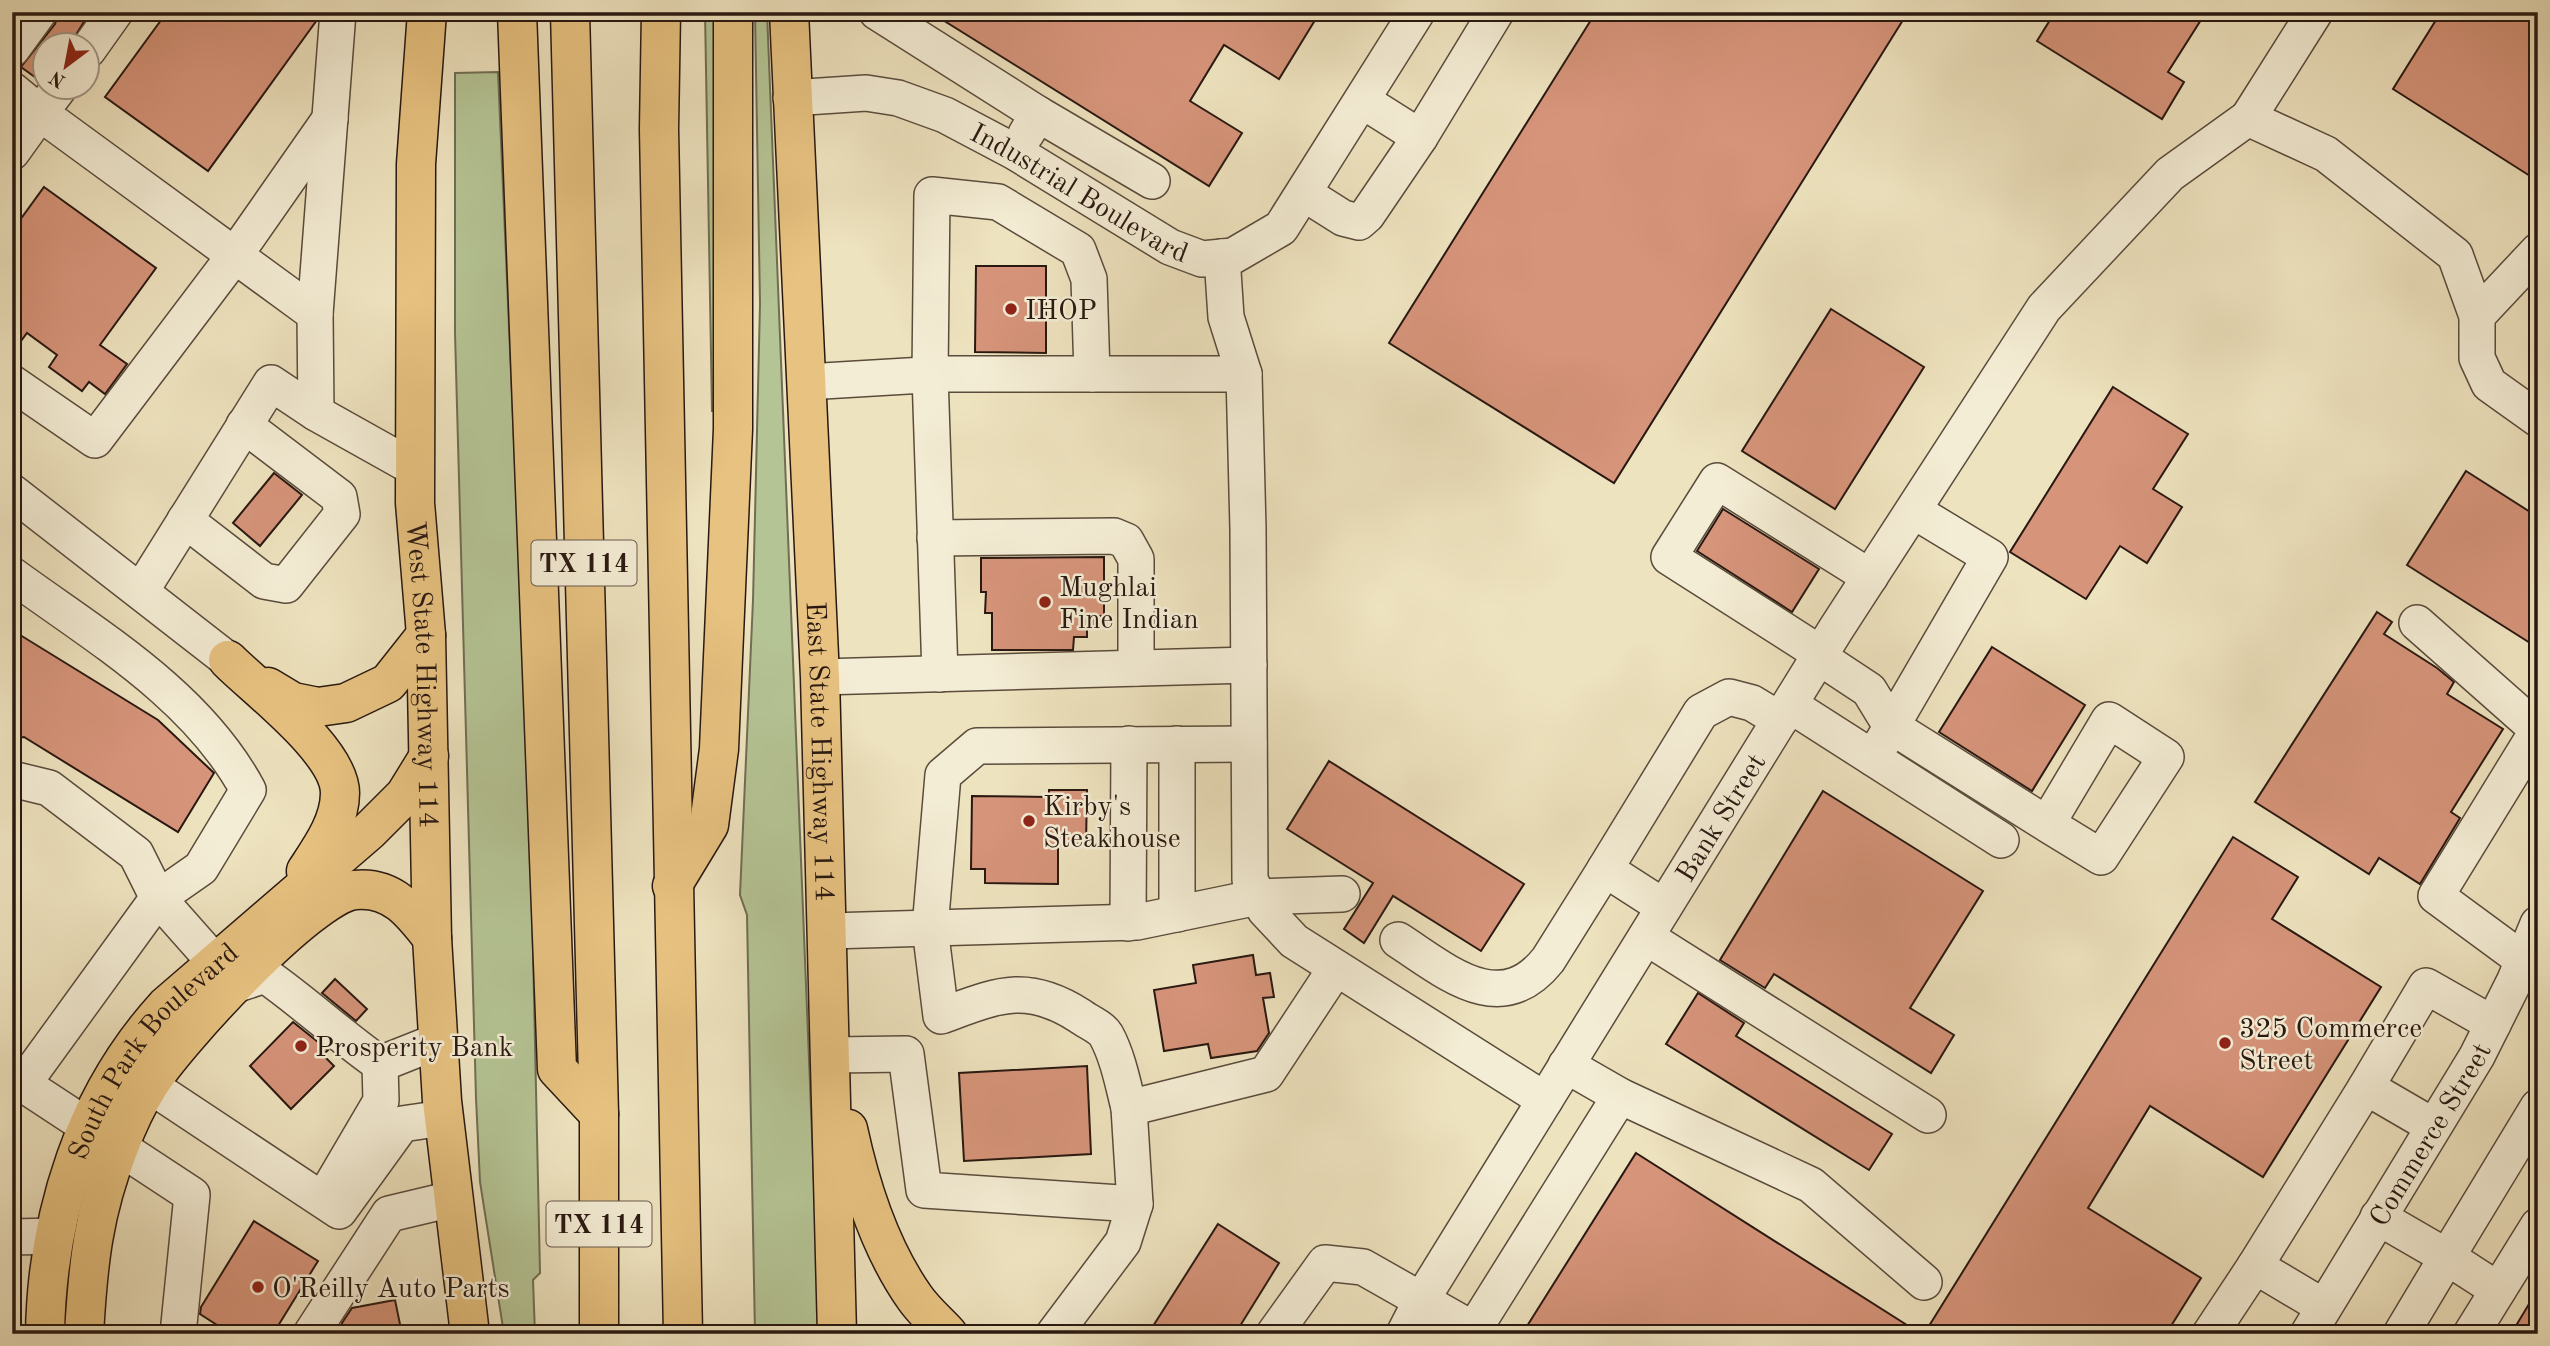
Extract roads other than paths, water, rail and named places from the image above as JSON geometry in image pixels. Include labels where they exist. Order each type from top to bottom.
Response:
[{"type":"main road","name":"West State Highway 114","points":[[427,12],[416,164],[415,503],[426,635],[432,938],[443,1118],[470,1334]]},
{"type":"main road","points":[[517,12],[557,1069],[599,1114]]},
{"type":"main road","name":"TX 114","points":[[570,12],[599,1114],[599,1334]]},
{"type":"main road","name":"TX 114","points":[[661,12],[659,130],[683,1334]]},
{"type":"main road","points":[[673,886],[709,825],[719,749],[733,429],[733,12]]},
{"type":"main road","points":[[789,12],[791,98]]},
{"type":"main road","name":"East State Highway 114","points":[[791,98],[820,677],[829,931],[837,1334]]},
{"type":"main road","points":[[228,660],[293,702],[327,705],[346,703],[388,682],[426,635]]},
{"type":"main road","points":[[228,660],[324,735],[357,791],[369,831],[372,853],[365,871],[352,890]]},
{"type":"main road","points":[[228,660],[312,741],[335,770],[340,794],[330,833],[286,903]]},
{"type":"main road","name":"South Park Boulevard","points":[[84,1334],[73,1240],[64,1191],[86,1127],[135,1076],[177,1046],[225,974],[286,903],[369,831],[405,795],[429,756]]},
{"type":"main road","points":[[352,890],[372,890],[392,896],[410,910],[432,938]]},
{"type":"main road","name":"South Park Boulevard","points":[[225,974],[328,901],[352,890]]},
{"type":"main road","points":[[832,1055],[855,1164],[890,1254],[915,1299],[948,1334]]},
{"type":"main road","name":"South Park Boulevard","points":[[45,1334],[46,1291],[73,1240],[99,1202],[120,1146],[135,1076]]},
{"type":"street","points":[[12,49],[39,12]]},
{"type":"street","points":[[101,32],[116,12]]},
{"type":"street","points":[[316,413],[315,314],[338,12]]},
{"type":"street","points":[[877,12],[1038,114],[1152,181]]},
{"type":"street","name":"Industrial Boulevard","points":[[791,98],[866,93],[898,98],[945,115],[1015,152],[1170,247],[1202,259],[1233,256],[1259,244],[1281,228],[1305,194],[1417,12]]},
{"type":"street","points":[[1305,194],[1343,218],[1359,222],[1420,137],[1496,12]]},
{"type":"street","points":[[2315,12],[2248,118],[2326,154],[2455,255],[2477,316],[2477,358],[2489,384],[2538,419]]},
{"type":"street","points":[[12,90],[32,95]]},
{"type":"street","points":[[1363,101],[1420,137]]},
{"type":"street","points":[[12,152],[49,102]]},
{"type":"street","points":[[52,102],[234,255],[315,314]]},
{"type":"street","points":[[1015,152],[1038,114]]},
{"type":"street","name":"Bank Street","points":[[1405,1334],[1422,1299],[1820,655],[2044,308],[2170,174],[2248,118]]},
{"type":"street","points":[[12,383],[95,440],[234,255],[330,120]]},
{"type":"street","points":[[940,674],[930,374],[932,195],[998,202],[1078,250],[1089,279],[1092,374]]},
{"type":"street","points":[[2477,316],[2538,251]]},
{"type":"street","points":[[1222,257],[1226,317],[1244,374],[1250,880],[1265,910],[1294,941],[1545,1100]]},
{"type":"street","points":[[806,382],[930,374],[1244,374]]},
{"type":"street","points":[[141,591],[271,383],[316,413],[416,469]]},
{"type":"street","points":[[185,520],[264,581],[286,584],[342,514],[339,497],[244,425]]},
{"type":"street","points":[[1870,577],[1717,481],[1669,557],[1820,655],[1868,690],[1891,726],[2047,824]]},
{"type":"street","points":[[12,492],[228,660]]},
{"type":"street","points":[[1872,758],[1990,557],[1914,511]]},
{"type":"street","points":[[935,538],[1114,537],[1126,541],[1136,559],[1136,668]]},
{"type":"street","points":[[12,575],[167,688],[234,764],[248,790],[201,868],[159,898],[18,1097],[86,1127],[120,1146],[192,1195],[178,1334]]},
{"type":"street","points":[[2417,623],[2538,730],[2436,896],[2534,936]]},
{"type":"street","points":[[820,677],[1249,665]]},
{"type":"street","points":[[1398,940],[1480,989],[1511,986],[1539,972],[1700,712],[1729,697],[1785,712],[1872,758],[2001,840]]},
{"type":"street","points":[[1128,923],[1129,744]]},
{"type":"street","points":[[1177,744],[1177,914]]},
{"type":"street","points":[[941,1016],[930,928],[943,775],[977,746],[1250,744]]},
{"type":"street","points":[[12,779],[49,788],[136,855],[159,898],[225,974],[265,975],[309,1006],[341,1036],[380,1064]]},
{"type":"street","points":[[1605,869],[1664,907]]},
{"type":"street","points":[[829,931],[1128,923],[1258,897],[1342,894]]},
{"type":"street","name":"Commerce Street","points":[[2316,1321],[2493,1024],[2534,936]]},
{"type":"street","points":[[1646,937],[1928,1115]]},
{"type":"street","points":[[1129,1108],[1266,1074],[1336,968]]},
{"type":"street","points":[[2210,1334],[2255,1266],[2426,986],[2493,1024]]},
{"type":"street","points":[[832,1055],[906,1054],[941,1016],[997,995],[1034,995],[1064,1006],[1104,1032],[1117,1061],[1129,1108],[1135,1205],[1123,1242],[1054,1334]]},
{"type":"street","points":[[380,1064],[438,1041]]},
{"type":"street","points":[[906,1054],[924,1189],[1135,1205]]},
{"type":"street","points":[[331,1205],[381,1101],[380,1064]]},
{"type":"street","points":[[1566,1065],[1619,1096],[1811,1185],[1924,1282]]},
{"type":"street","points":[[135,1076],[331,1205]]},
{"type":"street","points":[[2366,1087],[2433,1126]]},
{"type":"street","points":[[1274,1334],[1325,1263],[1363,1267],[1422,1299],[1473,1332],[1619,1096]]},
{"type":"street","points":[[2401,1334],[2538,1107]]},
{"type":"street","points":[[331,1205],[402,1124],[443,1118]]},
{"type":"street","points":[[311,1334],[389,1214],[453,1199]]},
{"type":"street","points":[[2378,1217],[2498,1290]]},
{"type":"street","points":[[2471,1334],[2538,1226]]},
{"type":"street","points":[[12,1237],[73,1240]]},
{"type":"street","points":[[2255,1266],[2316,1321]]},
{"type":"place","name":"IHOP","points":[[1011,309]]},
{"type":"place","name":"Mughlai Fine Indian","points":[[1045,602]]},
{"type":"place","name":"Kirby's Steakhouse","points":[[1029,821]]},
{"type":"place","name":"325 Commerce Street","points":[[2225,1043]]},
{"type":"place","name":"Prosperity Bank","points":[[301,1046]]},
{"type":"place","name":"O'Reilly Auto Parts","points":[[258,1287]]}]
